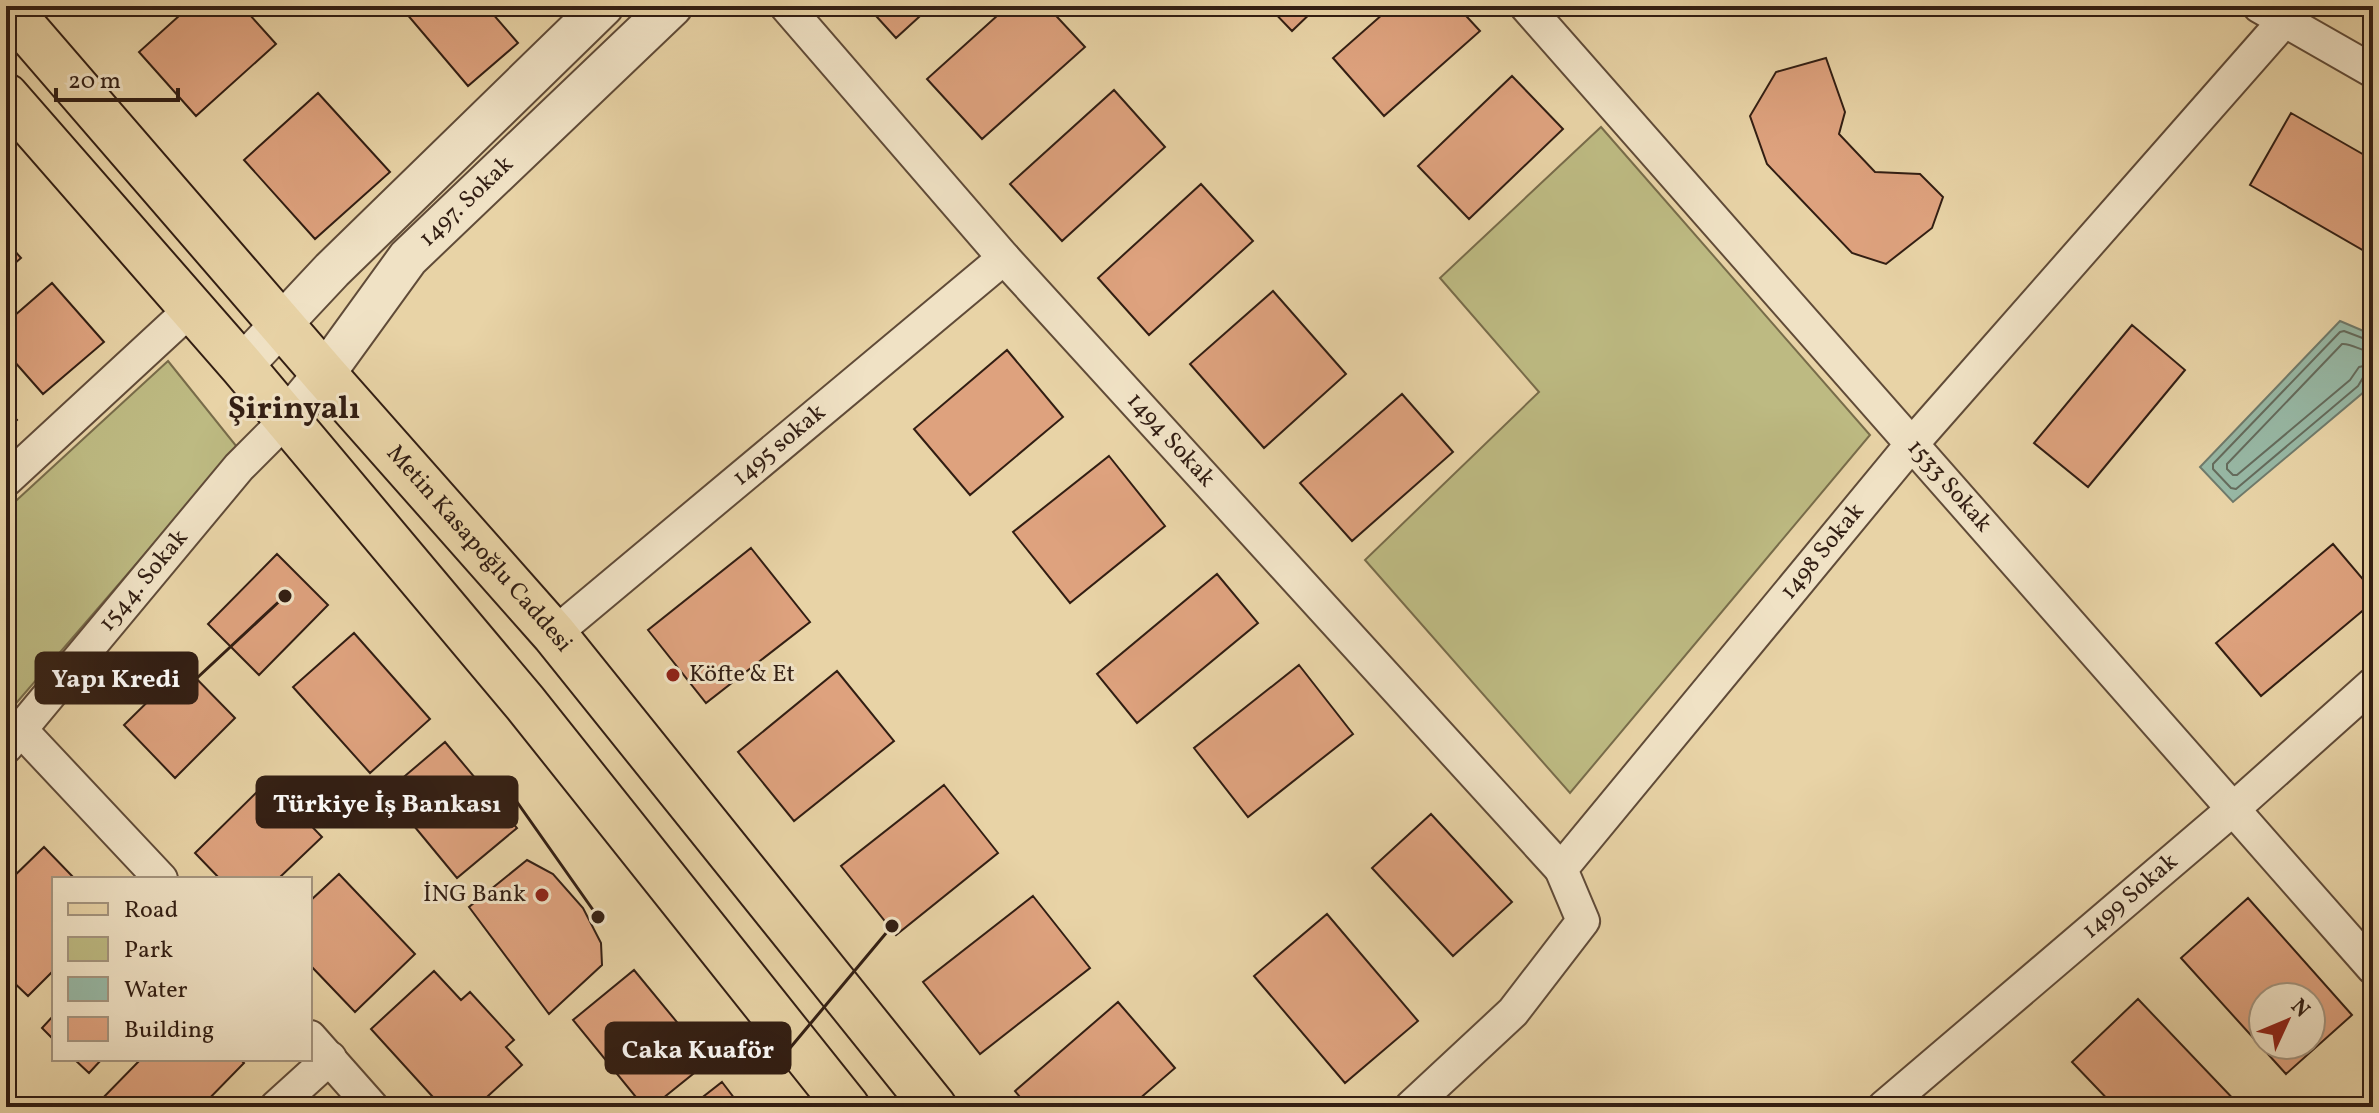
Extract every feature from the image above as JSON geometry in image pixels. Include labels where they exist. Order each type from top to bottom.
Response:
[{"type":"main road","name":"Metin Kasapoğlu Caddesi","points":[[6,6],[554,634],[934,1107]]},
{"type":"main road","points":[[6,96],[242,366],[525,703],[847,1107]]},
{"type":"street","name":"1497. Sokak","points":[[242,366],[332,270],[603,6]]},
{"type":"street","name":"1497. Sokak","points":[[286,420],[324,374],[408,258],[672,6]]},
{"type":"street","name":"1494 Sokak","points":[[786,6],[1004,258],[1561,869]]},
{"type":"street","name":"1533 Sokak","points":[[1526,6],[2373,968]]},
{"type":"street","name":"1498 Sokak","points":[[1561,869],[1911,445],[2279,11]]},
{"type":"street","points":[[2279,11],[2373,71]]},
{"type":"street","name":"1495 sokak","points":[[554,634],[1004,258]]},
{"type":"street","points":[[6,480],[191,309]]},
{"type":"street","name":"1544. Sokak","points":[[13,739],[239,467],[286,420]]},
{"type":"street","name":"1499 Sokak","points":[[1884,1107],[2232,810],[2373,684]]},
{"type":"street","points":[[13,739],[159,877]]},
{"type":"street","points":[[1411,1107],[1513,1012],[1583,921],[1561,869]]},
{"type":"street","points":[[320,1048],[372,1107]]},
{"type":"street","points":[[276,1107],[310,1061]]},
{"type":"green space","points":[[1601,127],[1870,435],[1570,793],[1365,560],[1539,392],[1440,278]]},
{"type":"green space","points":[[168,361],[237,447],[6,715],[6,510]]},
{"type":"water","points":[[2340,321],[2373,335],[2373,375],[2365,391],[2233,502],[2200,467]]},
{"type":"building","points":[[190,6],[242,6],[276,44],[196,116],[139,52]]},
{"type":"building","points":[[400,6],[486,6],[518,43],[468,86]]},
{"type":"building","points":[[867,6],[931,6],[896,38]]},
{"type":"building","points":[[1008,6],[1047,6],[1085,47],[982,139],[927,79]]},
{"type":"building","points":[[1268,6],[1318,6],[1292,31]]},
{"type":"building","points":[[1392,6],[1457,6],[1480,31],[1384,116],[1333,58]]},
{"type":"building","points":[[1826,58],[1845,112],[1839,134],[1875,172],[1920,174],[1943,197],[1932,228],[1886,264],[1852,253],[1767,164],[1750,116],[1776,72]]},
{"type":"building","points":[[1512,76],[1563,129],[1469,219],[1418,166]]},
{"type":"building","points":[[1114,90],[1165,147],[1062,241],[1010,184]]},
{"type":"building","points":[[318,93],[390,172],[315,239],[244,160]]},
{"type":"building","points":[[2291,113],[2373,160],[2373,256],[2250,185]]},
{"type":"building","points":[[1201,184],[1253,241],[1149,335],[1098,278]]},
{"type":"building","points":[[6,241],[21,258],[6,271]]},
{"type":"building","points":[[52,283],[104,342],[43,394],[6,352],[6,323]]},
{"type":"building","points":[[1273,291],[1346,374],[1264,448],[1190,364]]},
{"type":"building","points":[[2132,325],[2185,370],[2088,487],[2034,443]]},
{"type":"building","points":[[1007,350],[1063,417],[970,495],[914,429]]},
{"type":"building","points":[[1402,394],[1453,452],[1352,541],[1300,483]]},
{"type":"building","points":[[6,408],[17,420],[6,430]]},
{"type":"building","points":[[1109,456],[1165,526],[1070,603],[1013,532]]},
{"type":"building","points":[[2333,544],[2373,591],[2373,602],[2261,696],[2216,643]]},
{"type":"building","points":[[751,548],[810,622],[706,703],[648,630]]},
{"type":"building","points":[[277,554],[328,605],[259,675],[208,624]]},
{"type":"building","points":[[1217,574],[1258,623],[1137,723],[1097,674]]},
{"type":"building","points":[[354,633],[430,719],[370,773],[293,687]]},
{"type":"building","points":[[1299,665],[1353,734],[1248,817],[1194,748]]},
{"type":"building","points":[[184,666],[235,718],[175,778],[124,725]]},
{"type":"building","points":[[837,671],[894,741],[794,821],[738,752]]},
{"type":"building","points":[[445,742],[517,828],[457,878],[386,792]]},
{"type":"building","points":[[268,781],[322,837],[280,877],[218,877],[195,853]]},
{"type":"building","points":[[944,785],[998,853],[896,935],[841,866]]},
{"type":"building","points":[[1431,814],[1512,902],[1453,956],[1372,868]]},
{"type":"building","points":[[44,847],[73,877],[52,877],[52,972],[28,996],[6,975],[6,884]]},
{"type":"building","points":[[527,860],[553,874],[583,908],[601,943],[602,965],[549,1014],[469,907]]},
{"type":"building","points":[[339,874],[415,954],[355,1012],[312,967],[312,899]]},
{"type":"building","points":[[1033,896],[1090,968],[980,1054],[923,982]]},
{"type":"building","points":[[2248,898],[2322,981],[2247,981],[2247,1031],[2181,958]]},
{"type":"building","points":[[1327,914],[1418,1021],[1345,1083],[1254,976]]},
{"type":"building","points":[[634,970],[709,1061],[652,1107],[644,1107],[573,1020]]},
{"type":"building","points":[[434,971],[461,1000],[470,992],[514,1040],[506,1047],[522,1065],[476,1107],[442,1107],[371,1029]]},
{"type":"building","points":[[2327,987],[2352,1015],[2327,1037]]},
{"type":"building","points":[[2138,999],[2241,1107],[2115,1107],[2072,1062]]},
{"type":"building","points":[[1118,1002],[1175,1068],[1130,1107],[1028,1107],[1015,1091]]},
{"type":"building","points":[[52,1017],[52,1038],[42,1028]]},
{"type":"building","points":[[76,1061],[100,1061],[89,1073]]},
{"type":"building","points":[[139,1061],[244,1063],[201,1107],[94,1107]]},
{"type":"building","points":[[2274,1061],[2301,1061],[2286,1074]]},
{"type":"building","points":[[722,1082],[741,1107],[690,1107]]},
{"type":"place","name":"Yapı Kredi","points":[[285,596]]},
{"type":"place","name":"Köfte & Et","points":[[673,675]]},
{"type":"place","name":"İNG Bank","points":[[542,895]]},
{"type":"place","name":"Türkiye İş Bankası","points":[[598,917]]},
{"type":"place","name":"Caka Kuaför","points":[[892,926]]},
{"type":"district","name":"Şirinyalı","points":[[294,410]]}]
